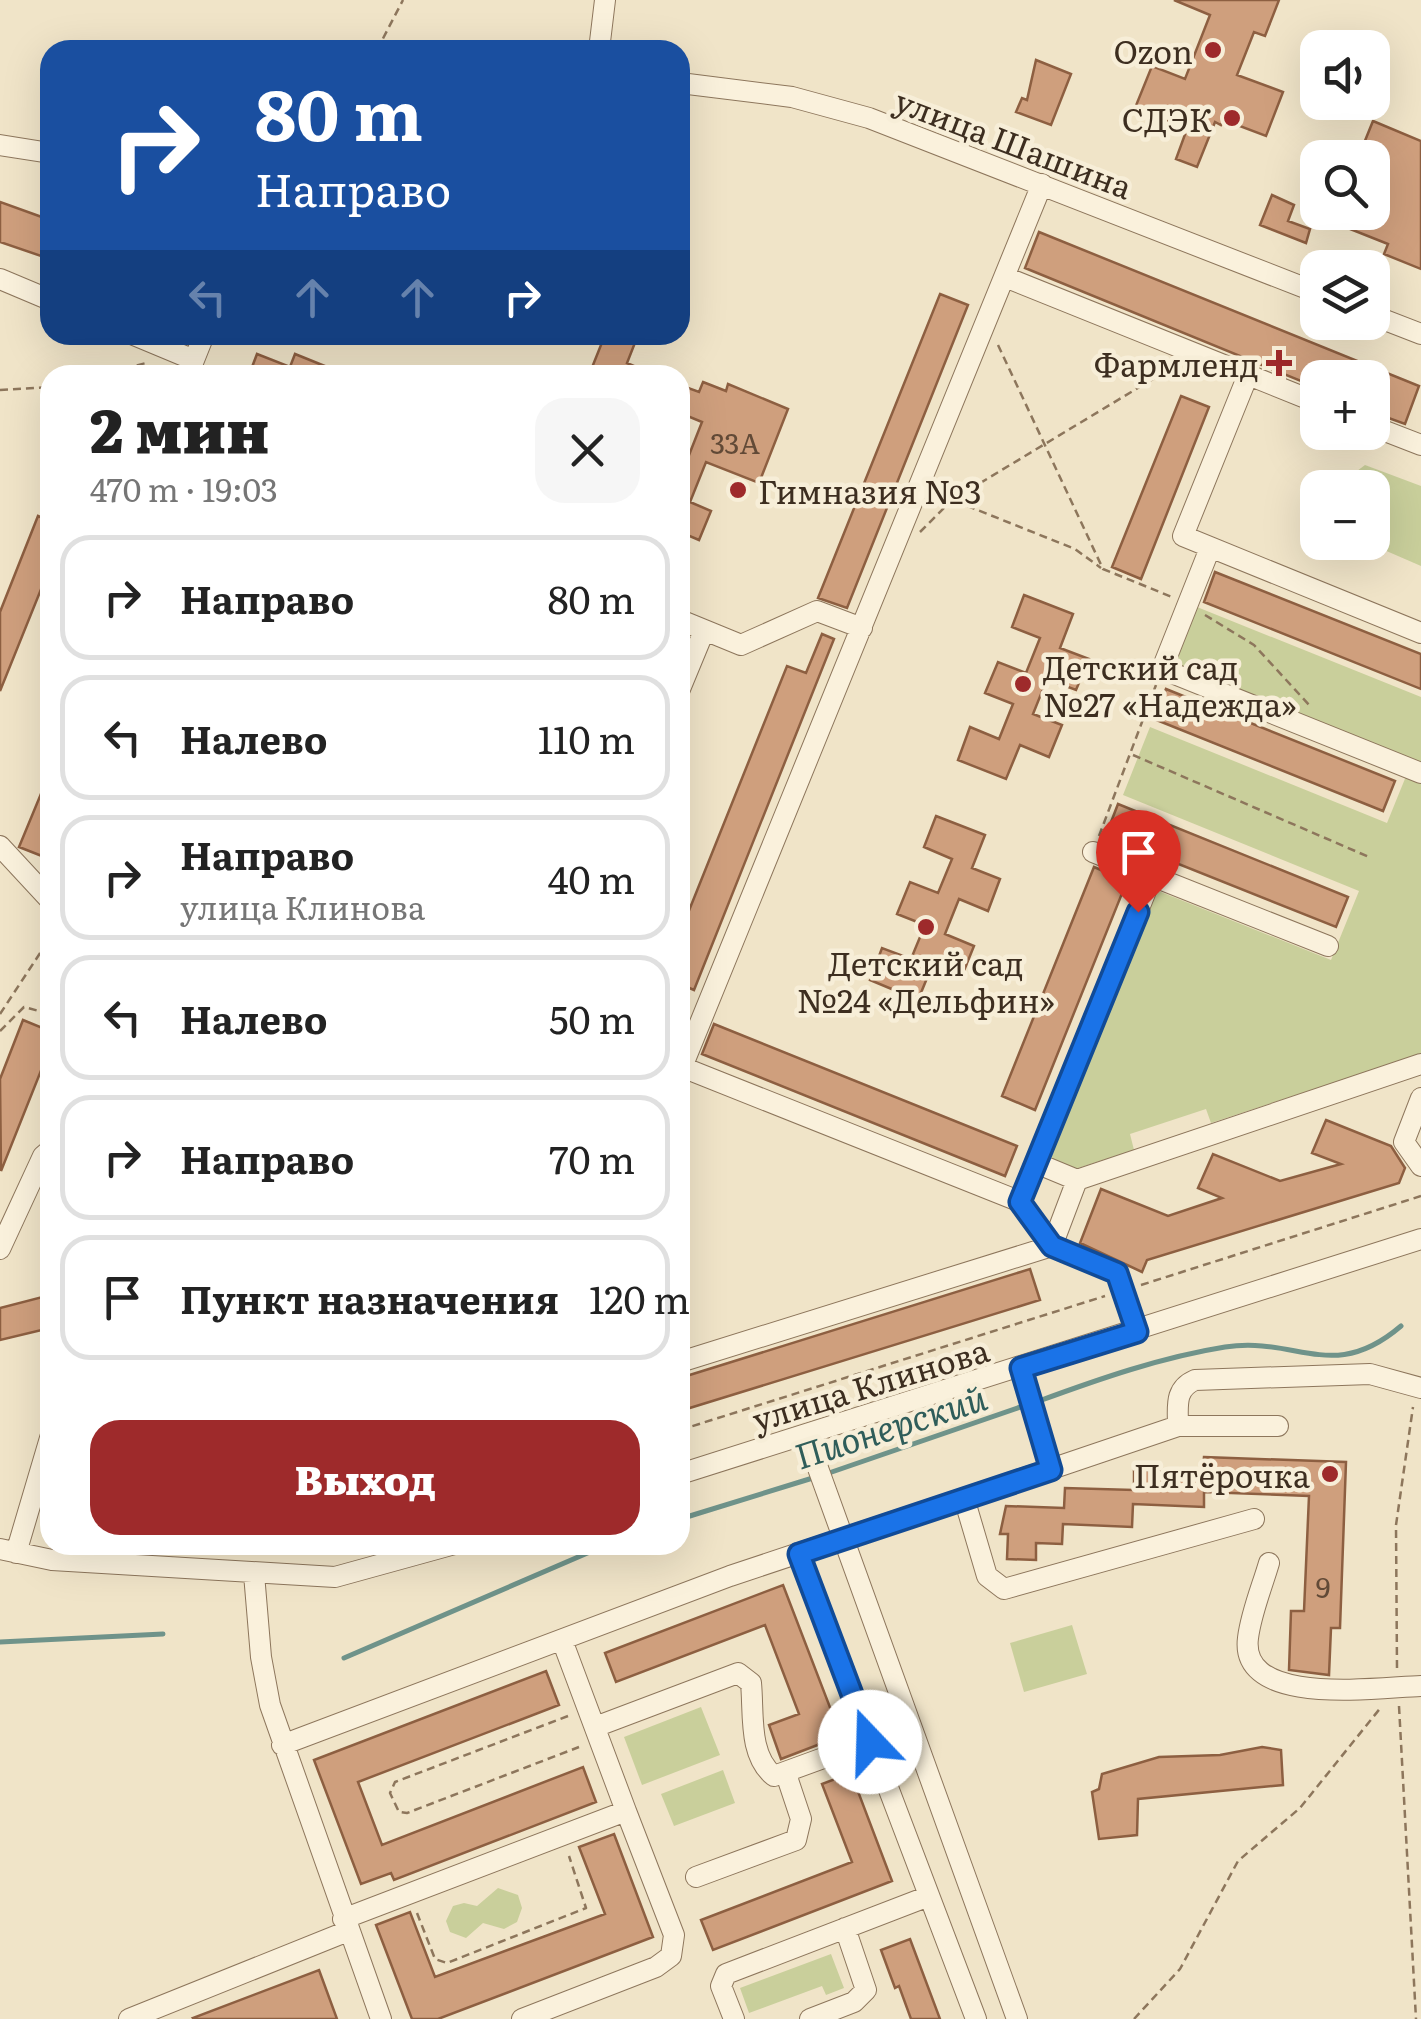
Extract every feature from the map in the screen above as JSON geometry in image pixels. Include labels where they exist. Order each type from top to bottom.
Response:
[{"type":"street","points":[[600,40],[606,0]]},
{"type":"street","name":"улица Шашина","points":[[690,84],[792,96],[869,118],[1300,286]]},
{"type":"street","points":[[0,144],[40,151]]},
{"type":"street","points":[[690,1048],[1042,184]]},
{"type":"street","points":[[1005,277],[1300,397]]},
{"type":"street","points":[[0,279],[40,296]]},
{"type":"street","points":[[1390,322],[1421,334]]},
{"type":"street","points":[[157,345],[188,365]]},
{"type":"street","points":[[1248,375],[1183,536],[1421,632]]},
{"type":"street","points":[[1390,433],[1421,445]]},
{"type":"street","points":[[1210,548],[1162,670],[1421,773]]},
{"type":"street","points":[[690,625],[742,645],[817,611],[862,628]]},
{"type":"street","points":[[690,665],[704,631]]},
{"type":"street","points":[[0,846],[40,889]]},
{"type":"street","points":[[1093,852],[1328,946]]},
{"type":"street","points":[[1020,1202],[1152,876]]},
{"type":"street","points":[[1036,1163],[1077,1180],[1421,1064]]},
{"type":"street","points":[[690,1074],[1020,1202],[1052,1246],[1117,1273],[1137,1332]]},
{"type":"street","points":[[1421,1098],[1404,1142],[1421,1166]]},
{"type":"street","points":[[0,1249],[40,1166]]},
{"type":"street","points":[[1052,1246],[1077,1180]]},
{"type":"street","name":"улица Клинова","points":[[690,1471],[1137,1332],[1421,1238]]},
{"type":"street","points":[[690,1359],[1052,1246]]},
{"type":"street","points":[[1021,1368],[1051,1470]]},
{"type":"street","points":[[1178,1426],[1182,1388],[1195,1380],[1370,1374],[1421,1388]]},
{"type":"street","points":[[282,1745],[843,1538],[1178,1426],[1278,1426]]},
{"type":"street","points":[[806,1435],[1017,2019]]},
{"type":"street","points":[[40,1465],[8,1551],[52,1560],[335,1577],[415,1555]]},
{"type":"street","points":[[964,1498],[988,1576],[1004,1589],[1254,1519]]},
{"type":"street","points":[[799,1554],[976,2019]]},
{"type":"street","points":[[1269,1562],[1247,1640],[1249,1655],[1264,1678],[1292,1688],[1421,1686]]},
{"type":"street","points":[[254,1574],[260,1657],[282,1745],[381,2019]]},
{"type":"street","points":[[522,2019],[656,1967],[670,1956],[674,1935],[562,1640]]},
{"type":"street","points":[[594,1725],[744,1674],[751,1683],[754,1738],[766,1768],[774,1776],[870,1742]]},
{"type":"street","points":[[696,1876],[796,1840],[801,1819],[786,1774]]},
{"type":"street","points":[[129,2019],[410,1894],[626,1811]]},
{"type":"street","points":[[734,2019],[721,1986],[726,1974],[929,1896]]},
{"type":"street","points":[[810,2019],[854,2002],[866,1990],[845,1928]]},
{"type":"path","points":[[382,40],[403,0]]},
{"type":"path","points":[[987,321],[1102,569]]},
{"type":"path","points":[[142,365],[162,347]]},
{"type":"path","points":[[913,540],[952,500],[1195,354]]},
{"type":"path","points":[[0,390],[40,388]]},
{"type":"path","points":[[952,500],[1074,549],[1102,569],[1188,604],[1254,645],[1294,685],[1333,738]]},
{"type":"path","points":[[1093,852],[1133,755],[1162,670]]},
{"type":"path","points":[[1133,755],[1369,857]]},
{"type":"path","points":[[0,1014],[40,953]]},
{"type":"path","points":[[0,1031],[24,1007],[40,1011]]},
{"type":"path","points":[[690,1427],[1421,1196]]},
{"type":"path","points":[[1134,2019],[1180,1969],[1238,1861],[1300,1808],[1398,1686]]},
{"type":"path","points":[[594,1725],[407,1813],[396,1808],[390,1793],[396,1782],[594,1725]]},
{"type":"path","points":[[410,1894],[435,1959],[447,1963],[586,1908],[561,1836]]},
{"type":"green space","points":[[1390,474],[1421,486],[1421,566],[1390,553]]},
{"type":"green space","points":[[1197,607],[1421,697],[1421,1054],[1211,1123],[1206,1109],[1130,1134],[1134,1150],[1075,1169],[1049,1159],[1156,890],[1331,960],[1359,891],[1123,795],[1150,727],[1387,823],[1413,759],[1175,663]]},
{"type":"green space","points":[[1072,1625],[1087,1674],[1024,1692],[1010,1643]]},
{"type":"green space","points":[[701,1707],[720,1755],[642,1785],[624,1737]]},
{"type":"green space","points":[[723,1770],[735,1803],[674,1826],[661,1794]]},
{"type":"green space","points":[[498,1888],[518,1895],[522,1908],[517,1922],[504,1929],[483,1923],[466,1938],[450,1932],[446,1921],[453,1906],[477,1906]]},
{"type":"green space","points":[[831,1954],[844,1988],[826,1995],[822,1986],[749,2013],[740,1988]]},
{"type":"building","points":[[1174,0],[1279,0],[1265,36],[1254,32],[1237,75],[1283,92],[1266,136],[1224,120],[1221,125],[1215,122],[1197,167],[1176,159],[1187,129],[1135,108],[1152,66],[1185,79],[1210,15]]},
{"type":"building","points":[[1036,60],[1071,74],[1051,125],[1016,112],[1022,98],[1027,100]]},
{"type":"building","points":[[1373,121],[1421,141],[1421,269],[1390,256],[1390,250],[1386,250],[1388,244],[1353,230],[1390,230],[1390,140],[1365,140]]},
{"type":"building","points":[[1272,195],[1294,205],[1288,221],[1300,225],[1300,230],[1310,230],[1306,243],[1260,225]]},
{"type":"building","points":[[0,202],[40,216],[40,256],[0,242]]},
{"type":"building","points":[[1039,232],[1355,360],[1300,360],[1300,381],[1025,268]]},
{"type":"building","points":[[940,294],[968,305],[847,608],[818,598]]},
{"type":"building","points":[[601,345],[634,345],[627,363],[632,365],[593,365]]},
{"type":"building","points":[[257,354],[285,365],[253,365]]},
{"type":"building","points":[[295,354],[322,365],[291,365]]},
{"type":"building","points":[[1390,374],[1419,386],[1405,424],[1390,419]]},
{"type":"building","points":[[703,382],[726,391],[728,384],[788,409],[759,483],[706,462],[690,502],[690,453],[702,422],[690,417],[690,389],[699,392]]},
{"type":"building","points":[[1181,396],[1209,407],[1141,579],[1112,567]]},
{"type":"building","points":[[690,502],[711,511],[699,540],[690,536]]},
{"type":"building","points":[[38,516],[40,592],[0,691],[0,612]]},
{"type":"building","points":[[1215,572],[1421,654],[1421,689],[1204,602]]},
{"type":"building","points":[[1024,595],[1073,614],[1060,648],[1089,659],[1076,690],[1047,679],[1033,714],[1062,725],[1049,757],[1020,745],[1006,779],[958,760],[970,727],[999,739],[1013,704],[985,693],[998,662],[1026,673],[1040,638],[1012,627]]},
{"type":"building","points":[[822,634],[834,639],[694,990],[690,988],[690,908],[787,666],[806,673]]},
{"type":"building","points":[[1166,689],[1395,781],[1383,811],[1154,719]]},
{"type":"building","points":[[40,796],[40,855],[19,847]]},
{"type":"building","points":[[1118,804],[1348,897],[1336,927],[1106,835]]},
{"type":"building","points":[[936,816],[985,835],[972,868],[1000,879],[988,911],[959,899],[945,934],[974,946],[961,978],[932,966],[918,1000],[870,980],[882,948],[911,959],[925,925],[897,914],[910,882],[938,893],[952,859],[924,847]]},
{"type":"building","points":[[1094,867],[1127,881],[1035,1110],[1002,1096]]},
{"type":"building","points":[[23,1020],[40,1027],[40,1073],[1,1171],[0,1079]]},
{"type":"building","points":[[714,1024],[1017,1146],[1005,1176],[702,1054]]},
{"type":"building","points":[[1326,1120],[1391,1146],[1405,1168],[1399,1183],[1147,1260],[1142,1272],[1080,1243],[1101,1189],[1168,1216],[1222,1198],[1198,1188],[1213,1154],[1280,1181],[1341,1164],[1312,1153]]},
{"type":"building","points":[[1030,1269],[1040,1300],[690,1408],[690,1375]]},
{"type":"building","points":[[40,1298],[40,1330],[0,1340],[0,1308]]},
{"type":"building","points":[[1204,1457],[1346,1462],[1340,1628],[1331,1628],[1329,1675],[1289,1670],[1291,1611],[1304,1611],[1309,1496],[1204,1492],[1204,1507],[1133,1504],[1132,1527],[1063,1524],[1062,1544],[1036,1543],[1036,1560],[1007,1559],[1008,1534],[1000,1534],[1006,1506],[1064,1508],[1065,1488],[1134,1490],[1134,1470],[1203,1472]]},
{"type":"building","points":[[783,1585],[841,1736],[781,1759],[769,1725],[799,1714],[765,1625],[616,1682],[605,1653]]},
{"type":"building","points":[[546,1671],[559,1705],[358,1782],[382,1845],[583,1767],[596,1802],[394,1880],[391,1873],[361,1884],[314,1760]]},
{"type":"building","points":[[1262,1747],[1281,1750],[1283,1785],[1138,1799],[1137,1835],[1099,1839],[1092,1792],[1099,1789],[1102,1774],[1159,1757],[1220,1755]]},
{"type":"building","points":[[851,1773],[892,1881],[713,1950],[701,1920],[852,1862],[822,1784]]},
{"type":"building","points":[[614,1834],[653,1937],[438,2019],[412,2019],[376,1925],[410,1912],[435,1977],[605,1914],[579,1847]]},
{"type":"building","points":[[910,1939],[940,2019],[911,2019],[899,1986],[895,1988],[881,1950]]},
{"type":"building","points":[[319,1970],[337,2019],[193,2018]]},
{"type":"waterway","name":"Пионерский","points":[[1039,1401],[1154,1363],[1225,1347],[1251,1345],[1335,1355],[1355,1352],[1401,1326]]},
{"type":"waterway","name":"Пионерский","points":[[826,1474],[1029,1404]]},
{"type":"waterway","name":"Пионерский","points":[[690,1516],[816,1477]]},
{"type":"waterway","name":"Пионерский","points":[[344,1658],[583,1555]]},
{"type":"waterway","name":"Пионерский","points":[[0,1642],[163,1634]]},
{"type":"place","name":"Ozon","points":[[1213,50]]},
{"type":"place","name":"СДЭК","points":[[1232,118]]},
{"type":"place","name":"Фармленд","points":[[1279,363]]},
{"type":"place","name":"Гимназия №3","points":[[738,490]]},
{"type":"place","name":"Детский сад №27 «Надежда»","points":[[1023,684]]},
{"type":"place","name":"Детский сад №24 «Дельфин»","points":[[926,927]]},
{"type":"place","name":"Пятёрочка","points":[[1330,1474]]},
{"type":"route","points":[[870,1742],[799,1554],[1051,1470],[1021,1368],[1137,1332],[1117,1273],[1052,1246],[1020,1202],[1138,912]]}]
